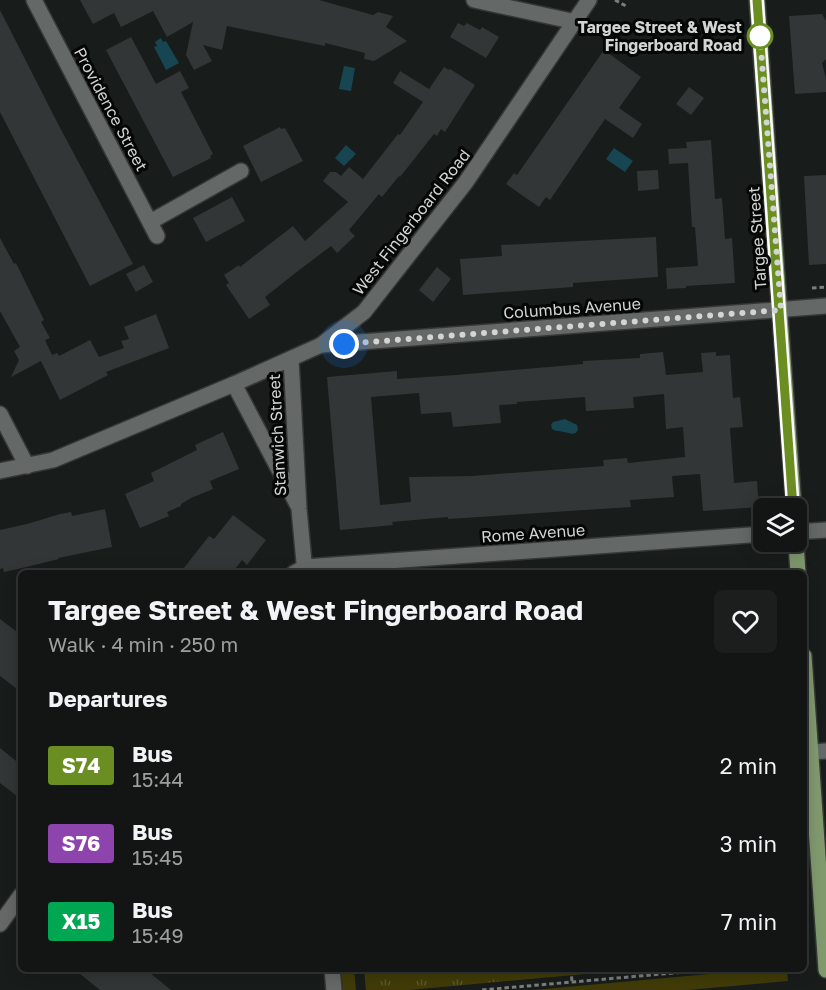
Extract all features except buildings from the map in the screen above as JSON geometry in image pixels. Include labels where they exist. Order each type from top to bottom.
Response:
[{"type":"main road","name":"Targee Street","points":[[757,0],[793,498]]},
{"type":"main road","points":[[797,552],[798,570]]},
{"type":"main road","points":[[807,675],[819,752],[826,970]]},
{"type":"street","name":"Providence Street","points":[[34,0],[154,229],[241,171]]},
{"type":"street","points":[[474,0],[576,22]]},
{"type":"street","name":"West Fingerboard Road","points":[[0,471],[53,460],[234,384],[321,345],[364,312],[466,182],[589,0]]},
{"type":"street","name":"Columbus Avenue","points":[[321,345],[826,306]]},
{"type":"street","name":"Stanwich Street","points":[[291,358],[301,570]]},
{"type":"street","name":"Stanwich Street","points":[[234,384],[299,509]]},
{"type":"street","points":[[0,414],[27,466]]},
{"type":"street","points":[[807,531],[826,530]]},
{"type":"street","name":"Rome Avenue","points":[[314,570],[753,535]]},
{"type":"street","points":[[0,924],[18,899]]},
{"type":"street","points":[[332,972],[334,990]]},
{"type":"path","points":[[615,0],[626,6]]},
{"type":"path","points":[[812,288],[826,287]]},
{"type":"path","points":[[571,972],[572,982]]},
{"type":"path","points":[[483,990],[685,972]]},
{"type":"green space","points":[[341,972],[354,972],[356,990],[343,990]]},
{"type":"green space","points":[[364,972],[608,972],[409,990],[366,990]]},
{"type":"green space","points":[[732,972],[787,972],[788,981],[688,990],[533,990]]},
{"type":"water","points":[[161,38],[163,42],[166,41],[179,63],[166,70],[154,47],[157,46],[155,42]]},
{"type":"water","points":[[344,66],[355,68],[351,91],[339,89]]},
{"type":"water","points":[[346,145],[356,154],[344,166],[335,158]]},
{"type":"water","points":[[614,148],[633,161],[625,172],[606,159]]},
{"type":"water","points":[[565,419],[577,425],[576,433],[571,434],[552,429],[553,422]]},
{"type":"bus line","name":"S74","points":[[757,0],[792,498]]},
{"type":"place","name":"Targee Street & West Fingerboard Road","points":[[760,36]]},
{"type":"route","points":[[344,344],[781,310],[760,36]]}]
